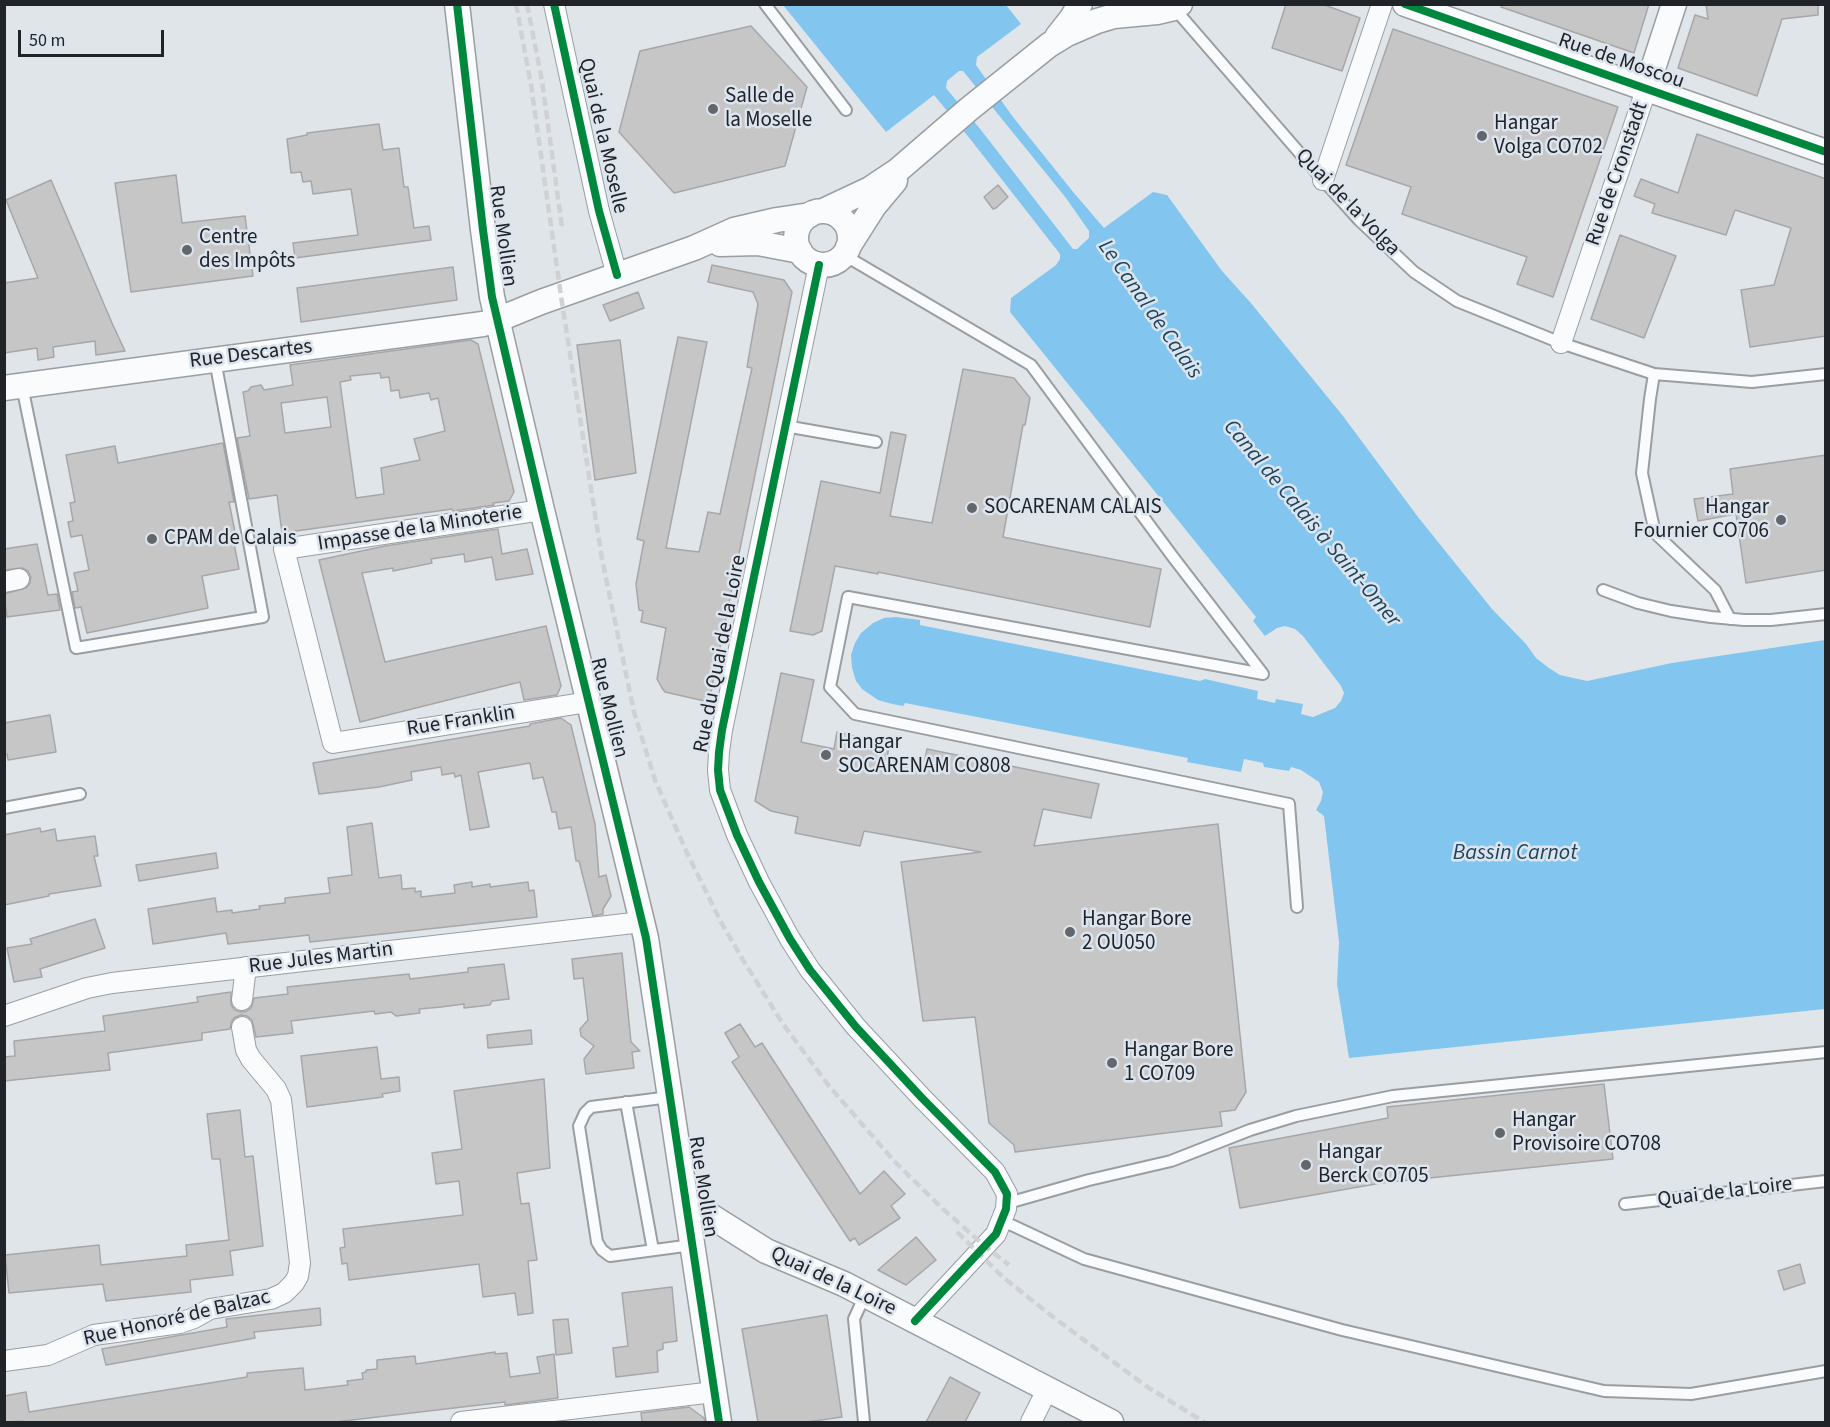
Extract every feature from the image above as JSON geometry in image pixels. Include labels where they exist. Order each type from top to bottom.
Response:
[{"type":"street","name":"Rue Mollien","points":[[457,4],[483,231],[496,320],[649,956],[719,1422]]},
{"type":"street","name":"Quai de la Moselle","points":[[554,4],[599,211],[618,275]]},
{"type":"street","points":[[1049,45],[1072,18],[1080,4]]},
{"type":"street","points":[[1323,180],[1382,4]]},
{"type":"street","name":"Rue de Moscou","points":[[1404,4],[1826,152]]},
{"type":"street","name":"Rue de Cronstadt","points":[[1561,343],[1674,4]]},
{"type":"street","points":[[809,258],[797,243],[797,234],[803,221],[870,189],[920,152],[1049,45],[1097,21],[1114,16],[1157,12],[1175,6]]},
{"type":"street","points":[[694,248],[722,243],[771,244],[809,258],[832,263],[846,251],[874,206],[920,152]]},
{"type":"street","points":[[694,248],[734,230],[817,213],[832,213],[844,221],[849,233],[846,251]]},
{"type":"street","name":"Rue Descartes","points":[[13,387],[471,326],[496,320],[694,248]]},
{"type":"street","name":"Rue du Quai de la Loire","points":[[809,258],[785,426],[720,741],[718,770],[720,790],[737,835],[759,882],[810,970],[831,998],[871,1043],[995,1172],[1006,1194],[1005,1212]]},
{"type":"street","name":"Impasse de la Minoterie","points":[[333,743],[284,549],[542,510]]},
{"type":"street","name":"Rue Franklin","points":[[333,743],[588,702]]},
{"type":"street","name":"Rue Jules Martin","points":[[4,1016],[99,986],[642,922]]},
{"type":"street","points":[[242,1000],[246,968]]},
{"type":"street","name":"Rue Honoré de Balzac","points":[[4,1361],[48,1355],[94,1335],[180,1323],[210,1309],[271,1299],[284,1293],[294,1283],[298,1276],[300,1263],[281,1100],[276,1089],[256,1066],[246,1050],[242,1027]]},
{"type":"street","name":"Quai de la Loire","points":[[686,1202],[766,1251],[844,1284],[1111,1422]]},
{"type":"street","points":[[915,1321],[979,1255],[996,1234],[1005,1212]]},
{"type":"street","points":[[1031,1422],[1047,1390]]},
{"type":"street","points":[[461,1422],[714,1392]]},
{"type":"lane","points":[[765,4],[846,110]]},
{"type":"lane","name":"Quai de la Volga","points":[[1175,6],[1323,180],[1386,246],[1414,272],[1458,301],[1561,343],[1654,374],[1752,382],[1826,374]]},
{"type":"lane","points":[[846,251],[1031,365],[1263,674],[848,597],[830,687],[855,714],[1289,804],[1297,907]]},
{"type":"lane","points":[[13,387],[76,648],[263,617],[215,360]]},
{"type":"lane","points":[[1654,374],[1642,473],[1655,533],[1715,590],[1730,619]]},
{"type":"lane","points":[[785,426],[876,442]]},
{"type":"lane","points":[[1603,590],[1638,603],[1671,611],[1730,619],[1771,620],[1826,614]]},
{"type":"lane","points":[[4,808],[80,794]]},
{"type":"lane","points":[[1005,1212],[1089,1180],[1171,1161],[1250,1130],[1296,1116],[1393,1096],[1826,1052]]},
{"type":"lane","points":[[670,1097],[591,1107],[585,1113],[579,1126],[597,1242],[602,1251],[610,1256],[692,1245]]},
{"type":"lane","points":[[626,1102],[653,1250]]},
{"type":"lane","name":"Quai de la Loire","points":[[1624,1204],[1826,1181]]},
{"type":"lane","points":[[1005,1212],[1084,1259],[1342,1330],[1604,1391],[1691,1394],[1826,1371]]},
{"type":"lane","points":[[864,1422],[854,1319],[865,1295]]},
{"type":"water","name":"Bassin Carnot","points":[[783,5],[1006,5],[1021,24],[977,57],[976,65],[1013,117],[1074,193],[1104,228],[1153,192],[1167,195],[1222,271],[1343,416],[1418,517],[1492,609],[1526,644],[1536,658],[1560,675],[1587,681],[1672,663],[1825,640],[1825,1009],[1349,1058],[1337,984],[1339,942],[1324,816],[1316,810],[1323,792],[1319,782],[1301,770],[1291,767],[1289,771],[1264,767],[1263,763],[1244,759],[1241,772],[1187,762],[1188,758],[905,703],[903,706],[892,704],[878,700],[862,689],[856,681],[852,668],[851,655],[855,643],[861,633],[873,623],[884,618],[896,617],[920,620],[920,625],[1258,691],[1257,699],[1275,703],[1276,699],[1303,704],[1301,714],[1313,717],[1335,708],[1344,693],[1303,636],[1295,629],[1285,626],[1265,636],[1253,621],[1256,617],[1010,312],[1011,298],[1056,265],[1060,254],[971,140],[934,95],[886,132]],"holes":[[[959,71],[963,71],[1066,198],[1089,231],[1089,238],[1077,249],[1073,249],[946,88],[947,81]]]},
{"type":"building","points":[[1286,4],[1322,4],[1360,18],[1342,71],[1272,48]]},
{"type":"building","points":[[1502,4],[1649,4],[1634,53],[1501,7]]},
{"type":"building","points":[[1706,4],[1818,4],[1818,15],[1782,19],[1757,96],[1678,68],[1695,15],[1708,19]]},
{"type":"building","name":"Salle de la Moselle","points":[[751,26],[807,87],[785,166],[674,193],[619,132],[640,51]]},
{"type":"building","name":"Hangar Volga CO702","points":[[1393,29],[1618,107],[1553,297],[1517,284],[1527,257],[1402,214],[1411,187],[1346,165]]},
{"type":"building","points":[[379,124],[383,150],[399,148],[404,187],[408,187],[414,228],[429,226],[431,240],[295,258],[293,243],[358,235],[351,189],[313,194],[311,181],[303,182],[301,172],[291,173],[287,139],[307,135],[307,133]]},
{"type":"building","points":[[1697,134],[1826,179],[1826,336],[1750,347],[1741,290],[1774,285],[1791,228],[1735,210],[1726,235],[1652,213],[1655,204],[1634,196],[1641,179],[1678,193]]},
{"type":"building","name":"Centre des Impôts","points":[[176,175],[182,223],[245,216],[253,276],[131,292],[115,183]]},
{"type":"building","points":[[51,180],[125,351],[96,355],[95,341],[53,347],[54,357],[38,360],[37,348],[4,353],[4,283],[38,278],[6,200]]},
{"type":"building","points":[[998,185],[1008,197],[993,209],[984,197]]},
{"type":"building","points":[[1620,235],[1676,256],[1644,338],[1591,319]]},
{"type":"building","points":[[712,265],[784,280],[792,292],[709,702],[665,692],[662,688],[657,679],[666,628],[641,622],[643,611],[639,610],[636,584],[644,541],[637,539],[678,337],[707,342],[666,548],[699,552],[708,512],[720,514],[752,368],[747,367],[758,304],[753,292],[708,282]]},
{"type":"building","points":[[453,267],[457,300],[301,322],[297,288]]},
{"type":"building","points":[[638,292],[644,308],[610,321],[603,305]]},
{"type":"building","points":[[471,340],[478,344],[514,492],[509,501],[453,511],[452,509],[282,533],[277,495],[249,499],[237,438],[250,436],[243,392],[261,385],[264,390],[293,385],[290,365]],"holes":[[[380,373],[381,378],[389,377],[391,391],[399,390],[400,398],[429,393],[431,400],[438,398],[445,431],[414,439],[420,460],[381,468],[384,494],[356,498],[340,382],[351,380],[350,376]],[[327,397],[331,427],[285,433],[281,403]]]},
{"type":"building","points":[[620,340],[636,473],[595,480],[577,345]]},
{"type":"building","name":"SOCARENAM CALAIS","points":[[963,369],[1014,378],[1030,398],[1003,537],[1161,569],[1150,627],[878,572],[878,574],[835,566],[822,631],[813,635],[790,631],[821,481],[880,493],[891,432],[906,435],[890,516],[932,523]]},
{"type":"building","points":[[223,443],[234,502],[229,502],[239,569],[202,576],[208,608],[87,633],[81,607],[75,608],[72,592],[78,591],[74,573],[89,570],[82,535],[71,537],[68,522],[73,521],[70,503],[75,502],[66,455],[115,446],[118,463]]},
{"type":"building","name":"Hangar Fournier CO706","points":[[1826,455],[1826,570],[1746,583],[1736,514],[1698,521],[1694,499],[1733,494],[1730,469]]},
{"type":"building","points":[[498,529],[502,554],[527,549],[533,574],[496,580],[492,557],[465,562],[464,554],[431,559],[432,563],[393,571],[393,568],[362,573],[385,662],[546,626],[561,686],[557,695],[524,700],[520,682],[360,722],[319,560],[385,546]]},
{"type":"building","points":[[37,544],[48,595],[57,594],[60,610],[7,617],[4,594],[26,588],[31,577],[28,571],[22,568],[4,570],[4,549]]},
{"type":"building","points":[[781,673],[814,680],[801,742],[834,749],[837,732],[890,744],[886,761],[923,769],[927,749],[1099,784],[1091,818],[1043,809],[1034,846],[1218,824],[1246,1092],[1235,1110],[1220,1112],[1222,1126],[1015,1152],[1014,1145],[989,1123],[975,1017],[923,1021],[901,862],[981,852],[864,831],[860,846],[795,833],[798,817],[771,811],[755,801]]},
{"type":"building","points":[[50,715],[56,752],[8,760],[7,754],[4,754],[4,723]]},
{"type":"building","points":[[561,718],[571,725],[595,824],[599,877],[606,875],[611,896],[603,909],[603,914],[593,916],[579,861],[576,861],[571,827],[559,829],[556,812],[552,812],[543,777],[533,779],[530,763],[478,772],[489,827],[470,830],[461,775],[455,777],[454,773],[442,775],[441,767],[411,772],[412,780],[379,787],[319,794],[313,763],[530,726],[530,724]]},
{"type":"building","points":[[372,823],[379,878],[401,875],[402,889],[415,888],[415,892],[421,891],[421,897],[455,893],[454,885],[472,882],[472,887],[490,884],[490,887],[528,882],[529,891],[534,890],[537,917],[310,942],[309,935],[228,944],[226,933],[153,944],[148,909],[215,898],[217,912],[232,910],[232,913],[260,909],[259,906],[285,903],[285,898],[330,893],[328,878],[352,875],[347,827]]},
{"type":"building","points":[[40,828],[41,832],[55,829],[57,841],[95,836],[98,856],[94,856],[101,886],[49,894],[49,896],[4,905],[4,835]]},
{"type":"building","points":[[216,853],[218,868],[139,881],[136,865]]},
{"type":"building","points":[[95,919],[105,948],[40,969],[42,977],[14,982],[7,948],[32,944],[30,939]]},
{"type":"building","points":[[622,953],[631,1042],[640,1051],[632,1052],[634,1068],[586,1074],[584,1059],[594,1046],[581,1036],[580,1029],[588,1020],[583,978],[574,979],[572,959]]},
{"type":"building","points":[[504,964],[509,999],[492,1001],[490,1005],[464,1008],[464,1004],[419,1009],[420,1013],[396,1016],[391,1012],[375,1014],[374,1011],[291,1021],[293,1033],[256,1037],[252,1020],[241,1015],[234,1018],[230,1029],[202,1033],[202,1040],[108,1053],[110,1070],[4,1081],[4,1057],[15,1056],[14,1041],[105,1031],[103,1016],[198,1002],[197,997],[231,992],[231,1005],[235,1010],[241,1012],[251,1008],[254,998],[288,994],[287,987],[409,974],[410,979],[468,972],[468,968]]},
{"type":"building","points":[[740,1024],[755,1047],[762,1043],[860,1194],[884,1171],[905,1194],[891,1206],[900,1218],[859,1245],[855,1238],[850,1241],[732,1062],[739,1057],[725,1033]]},
{"type":"building","points":[[531,1030],[532,1044],[488,1048],[487,1035]]},
{"type":"building","points":[[377,1047],[381,1079],[399,1077],[400,1091],[382,1094],[383,1097],[307,1107],[301,1056]]},
{"type":"building","points":[[544,1079],[550,1168],[517,1173],[521,1204],[529,1203],[537,1260],[528,1261],[533,1313],[518,1315],[515,1293],[483,1297],[479,1264],[349,1280],[347,1263],[342,1264],[340,1248],[345,1247],[343,1229],[463,1215],[459,1181],[436,1184],[432,1153],[462,1149],[454,1091]]},
{"type":"building","name":"Hangar Provisoire CO708","points":[[1604,1084],[1613,1159],[1381,1183],[1240,1208],[1229,1148],[1388,1118],[1387,1107]]},
{"type":"building","points":[[240,1110],[245,1157],[253,1156],[263,1246],[230,1251],[233,1275],[190,1280],[191,1292],[106,1301],[103,1284],[9,1293],[5,1255],[99,1245],[101,1265],[187,1256],[186,1245],[229,1240],[220,1159],[212,1159],[207,1114]]},
{"type":"building","points":[[916,1237],[936,1260],[906,1285],[878,1270]]},
{"type":"building","points":[[1800,1264],[1805,1283],[1784,1290],[1778,1271]]},
{"type":"building","points":[[672,1287],[677,1341],[663,1343],[663,1349],[657,1351],[658,1372],[616,1377],[613,1348],[628,1346],[622,1293]]},
{"type":"building","points":[[320,1308],[321,1325],[254,1332],[255,1338],[106,1365],[102,1349],[227,1327],[226,1319]]},
{"type":"building","points":[[827,1315],[842,1417],[807,1422],[758,1422],[742,1329]]},
{"type":"building","points":[[568,1319],[572,1353],[556,1355],[553,1320]]},
{"type":"building","points":[[495,1352],[495,1354],[507,1353],[510,1377],[540,1373],[537,1357],[554,1354],[558,1398],[335,1422],[4,1422],[4,1396],[26,1392],[29,1412],[247,1377],[247,1373],[303,1368],[305,1390],[348,1385],[347,1381],[363,1379],[362,1373],[366,1370],[377,1369],[377,1360],[415,1356],[416,1364]]},
{"type":"building","points":[[950,1377],[980,1393],[965,1422],[926,1422]]},
{"type":"building","points":[[689,1407],[704,1418],[705,1422],[642,1422],[641,1413]]},
{"type":"railway","points":[[516,4],[531,85],[602,559],[634,712],[655,780],[721,922],[783,1024],[829,1086],[895,1162],[943,1209],[1009,1265]]},
{"type":"railway","points":[[527,4],[542,81],[562,227]]},
{"type":"railway","points":[[957,1232],[1004,1278],[1053,1317],[1146,1386],[1204,1422]]},
{"type":"cycle path","points":[[457,4],[492,297],[646,938],[719,1422]]},
{"type":"cycle path","points":[[554,4],[599,211],[617,275]]},
{"type":"cycle path","points":[[1405,4],[1826,152]]},
{"type":"cycle path","points":[[819,265],[722,730],[718,770],[720,790],[737,835],[759,882],[810,970],[856,1027],[995,1172],[1007,1194],[1006,1209],[996,1234],[915,1321]]},
{"type":"place","name":"Salle de la Moselle","points":[[713,109]]},
{"type":"place","name":"Hangar Volga CO702","points":[[1482,136]]},
{"type":"place","name":"Centre des Impôts","points":[[187,250]]},
{"type":"place","name":"SOCARENAM CALAIS","points":[[972,508]]},
{"type":"place","name":"Hangar Fournier CO706","points":[[1781,520]]},
{"type":"place","name":"CPAM de Calais","points":[[152,539]]},
{"type":"place","name":"Hangar SOCARENAM CO808","points":[[826,755]]},
{"type":"place","name":"Hangar Bore 2 OU050","points":[[1070,932]]},
{"type":"place","name":"Hangar Bore 1 CO709","points":[[1112,1063]]},
{"type":"place","name":"Hangar Provisoire CO708","points":[[1500,1133]]},
{"type":"place","name":"Hangar Berck CO705","points":[[1306,1165]]},
{"type":"water label","name":"Le Canal de Calais","points":[[1149,310]]},
{"type":"water label","name":"Canal de Calais à Saint-Omer","points":[[1311,524]]}]
